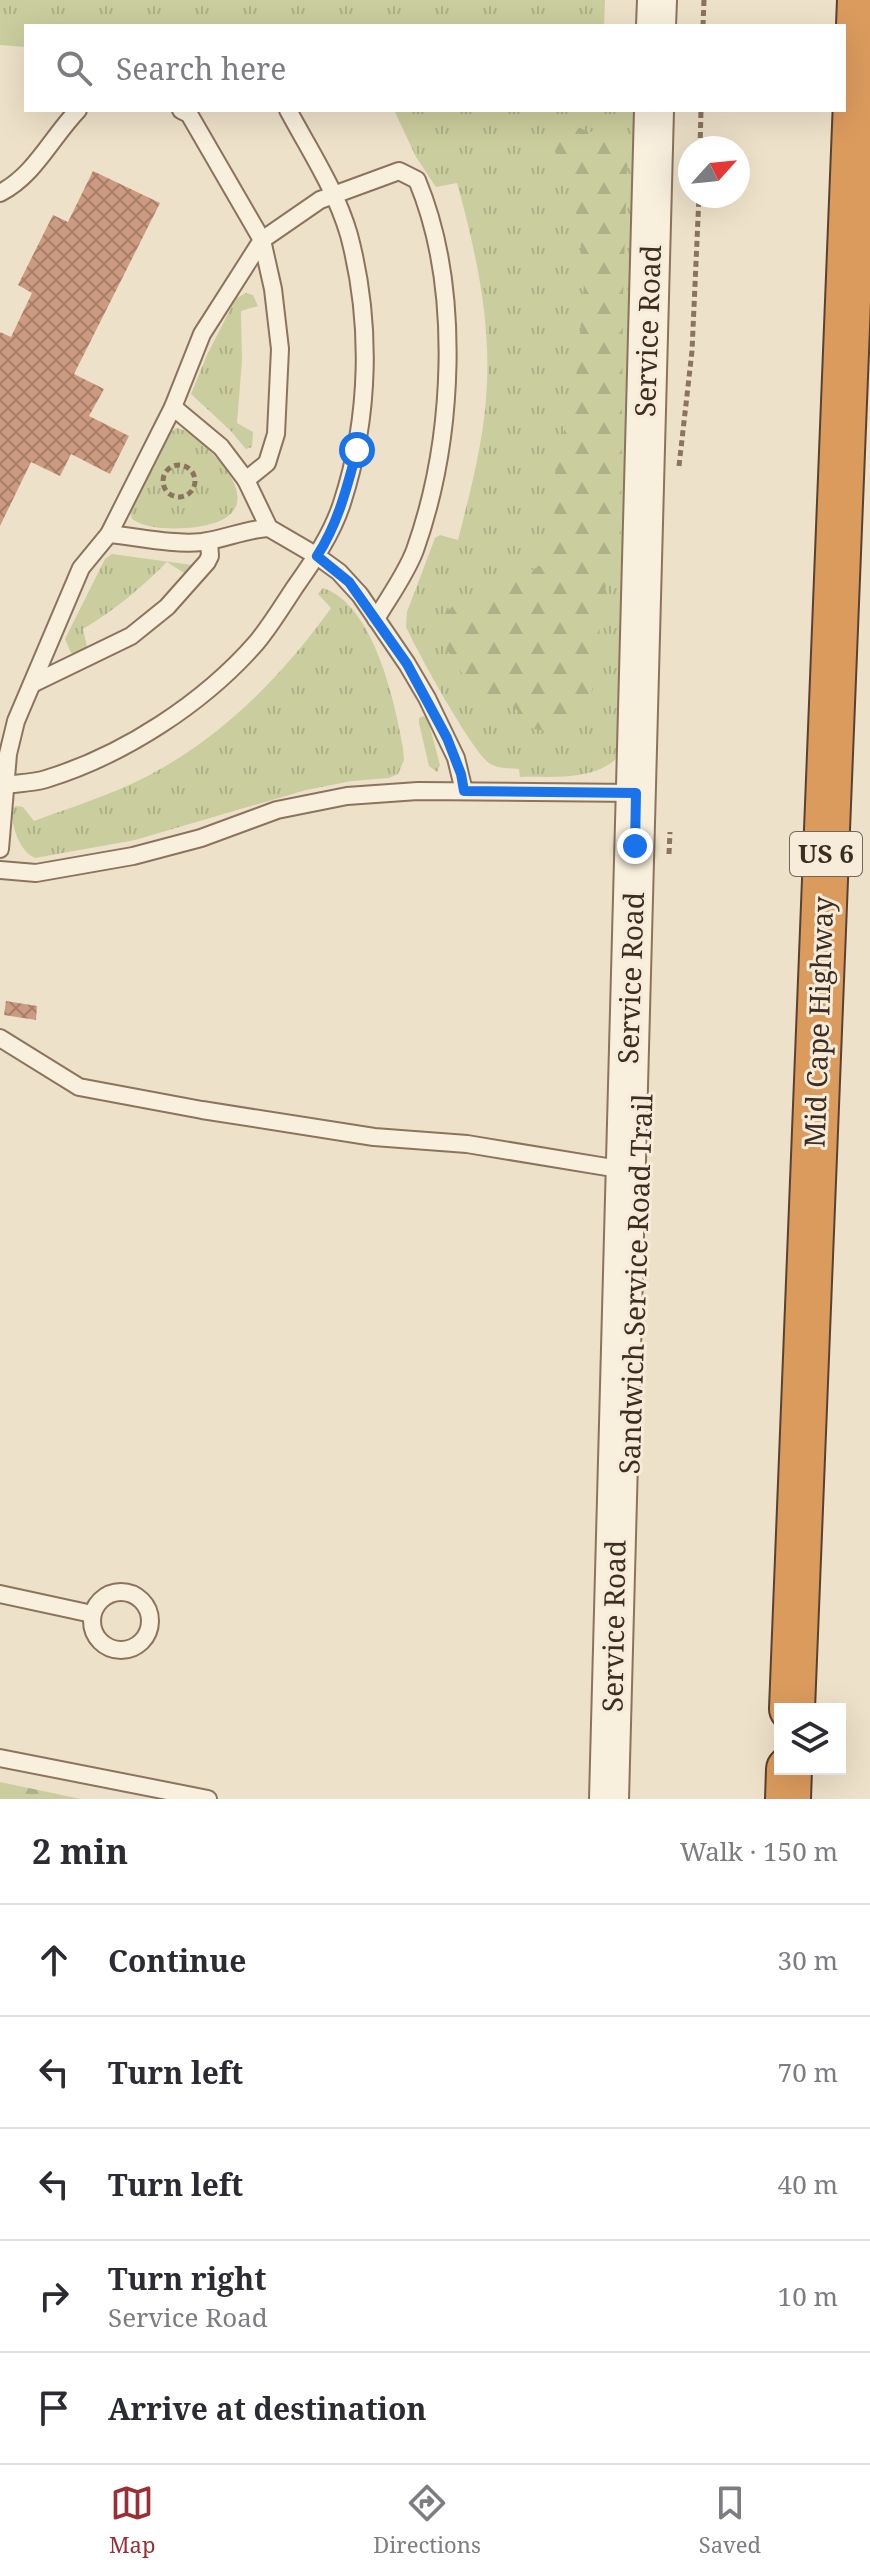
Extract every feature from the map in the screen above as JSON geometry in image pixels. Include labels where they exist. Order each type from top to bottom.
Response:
[{"type":"highway","name":"Mid Cape Highway","points":[[792,1703],[860,0]]},
{"type":"highway","points":[[788,1799],[789,1775]]},
{"type":"street","points":[[656,24],[657,0]]},
{"type":"street","name":"Service Road","points":[[609,1799],[654,112]]},
{"type":"lane","points":[[0,193],[16,185],[35,166],[76,112]]},
{"type":"lane","points":[[185,112],[262,240],[278,319],[280,382],[276,434],[272,453],[262,470],[246,480]]},
{"type":"lane","points":[[4,785],[43,780],[85,765],[145,733],[202,694],[257,642],[327,541],[342,505],[357,450],[364,394],[364,330],[349,234],[335,193],[289,112]]},
{"type":"lane","points":[[0,849],[11,736],[81,568],[109,534],[173,407],[202,334],[262,240],[303,210],[335,193],[399,171],[417,180],[430,211],[448,317],[447,392],[430,497],[414,553],[376,619]]},
{"type":"lane","points":[[173,407],[221,447],[246,480],[269,528]]},
{"type":"lane","points":[[109,534],[190,543],[269,528],[317,556],[349,582],[407,664],[456,758],[464,791]]},
{"type":"lane","points":[[32,684],[131,636],[167,607],[207,562],[209,541]]},
{"type":"lane","points":[[0,870],[36,873],[133,856],[201,838],[277,810],[347,796],[464,791],[636,793]]},
{"type":"lane","points":[[0,1038],[79,1087],[374,1137],[467,1144],[625,1170]]},
{"type":"lane","points":[[0,1594],[92,1614]]},
{"type":"lane","points":[[0,1758],[208,1799]]},
{"type":"path","points":[[703,24],[704,0]]},
{"type":"path","points":[[700,136],[701,112]]},
{"type":"path","points":[[679,468],[692,351],[698,208]]},
{"type":"path","points":[[182,465],[194,475],[195,486],[183,497],[172,496],[165,489],[163,479],[172,466],[182,465]]},
{"type":"path","points":[[669,862],[670,831]]},
{"type":"green space","points":[[0,0],[605,0],[604,24],[24,24],[24,47],[0,45]]},
{"type":"green space","points":[[395,112],[640,112],[622,753],[601,769],[588,773],[562,777],[520,777],[519,769],[489,763],[458,721],[406,627],[407,612],[435,538],[440,535],[458,540],[480,443],[486,403],[487,358],[480,282],[457,183],[436,187],[416,157]]},
{"type":"green space","points":[[554,122],[623,140],[628,146],[621,538],[615,568],[606,584],[591,697],[576,725],[563,732],[531,728],[516,709],[486,699],[472,689],[439,637],[437,626],[453,606],[547,563],[554,548],[555,473],[577,370],[584,283],[579,227],[567,173],[550,143],[548,124]]},
{"type":"green space","points":[[246,293],[253,295],[258,306],[241,311],[242,361],[237,423],[253,432],[252,447],[246,449],[191,394],[232,306],[237,298]]},
{"type":"green space","points":[[176,428],[199,441],[233,480],[237,504],[232,513],[222,520],[207,525],[173,528],[151,527],[132,519],[130,512],[166,437]]},
{"type":"green space","points":[[112,554],[192,565],[184,573],[167,562],[127,598],[83,629],[87,647],[81,653],[71,653],[65,639],[105,559]]},
{"type":"green space","points":[[323,588],[341,598],[356,614],[379,657],[403,748],[404,760],[398,774],[306,790],[135,840],[35,858],[29,855],[20,844],[12,809],[23,807],[34,821],[133,783],[189,752],[256,696],[295,654],[331,608],[318,594]]},
{"type":"green space","points":[[424,716],[428,720],[440,765],[437,772],[429,766],[419,723],[419,718]]},
{"type":"green space","points":[[0,1782],[81,1799],[0,1799]]},
{"type":"building","points":[[93,171],[160,203],[74,374],[104,389],[89,416],[129,436],[110,474],[71,454],[60,476],[31,462],[0,526],[0,332],[11,337],[32,293],[18,285],[53,215],[68,222]]},
{"type":"building","points":[[6,1001],[37,1006],[36,1020],[4,1015]]},
{"type":"route","points":[[357,450],[342,505],[317,556],[339,572],[360,595],[407,664],[456,758],[464,791],[636,793],[635,846]]}]
